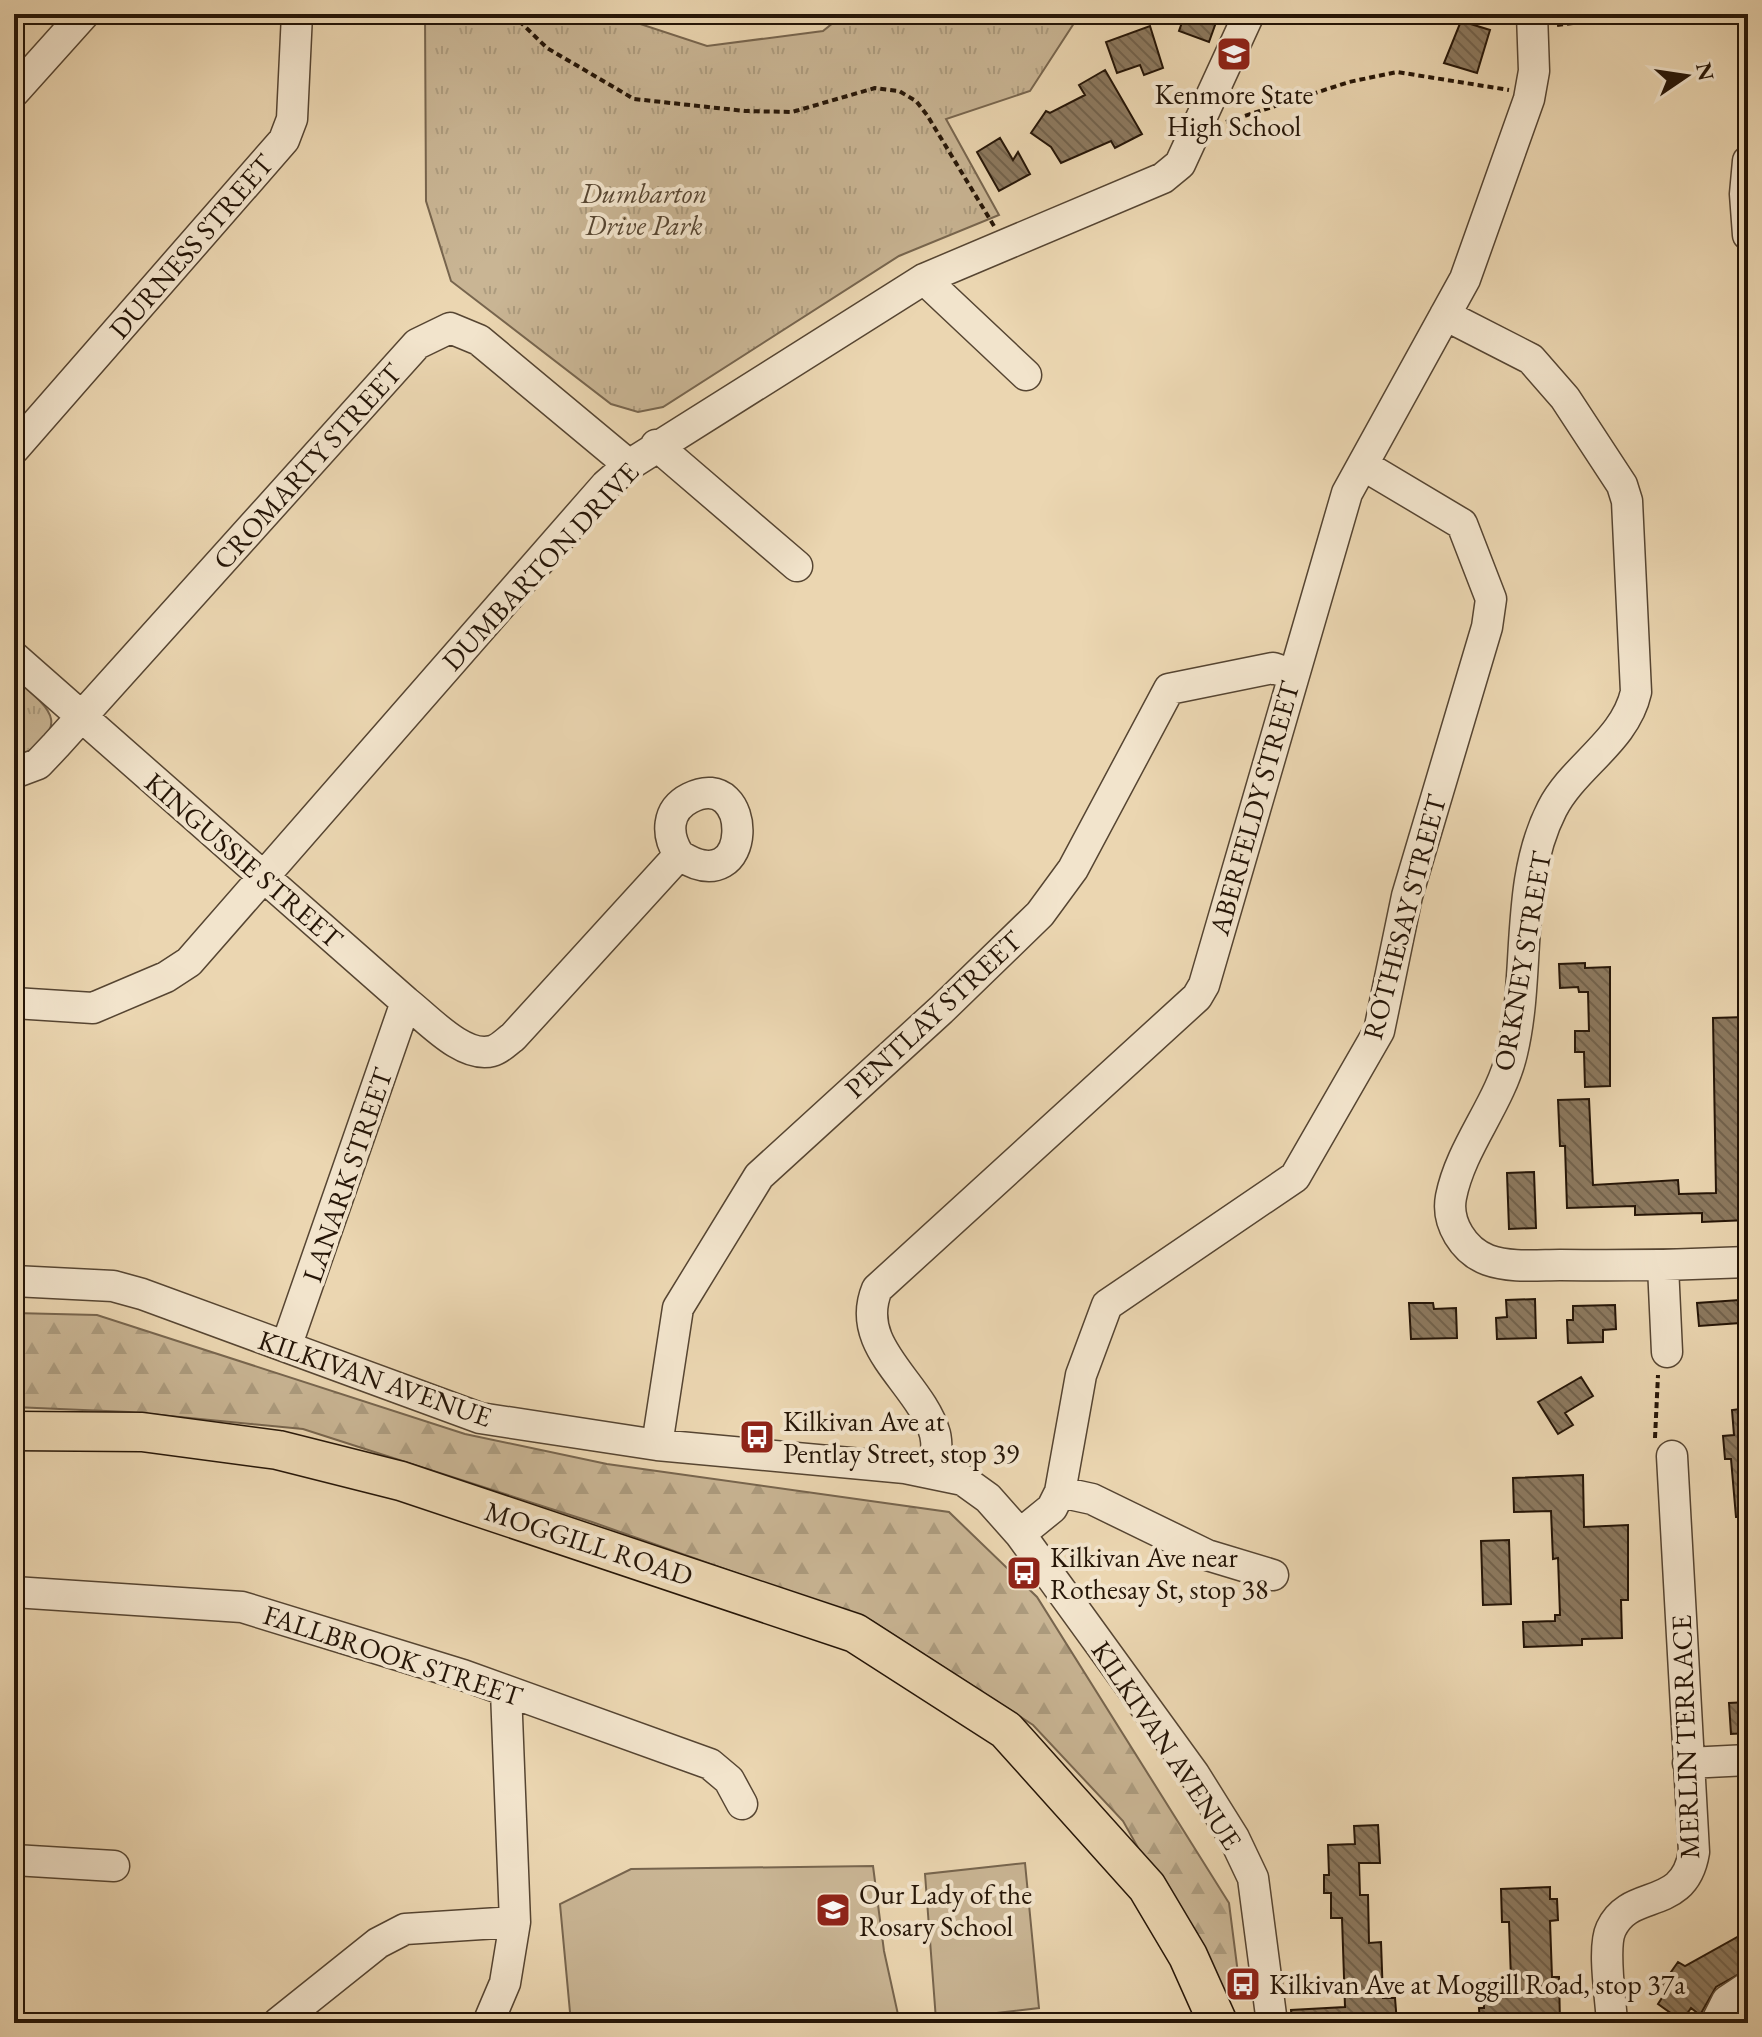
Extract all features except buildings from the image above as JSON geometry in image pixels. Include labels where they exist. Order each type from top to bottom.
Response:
[{"type":"main road","name":"MOGGILL ROAD","points":[[14,1431],[142,1432],[278,1450],[401,1481],[855,1633],[1006,1730],[1147,1887],[1188,1956],[1218,2023]]},
{"type":"main road","name":"MOGGILL ROAD","points":[[1092,1827],[1164,1950],[1199,2023]]},
{"type":"street","points":[[14,92],[84,14]]},
{"type":"street","name":"DURNESS STREET","points":[[14,449],[284,140],[292,119],[297,14]]},
{"type":"street","name":"DUMBARTON DRIVE","points":[[14,1003],[93,1008],[166,977],[189,962],[606,485],[656,445],[924,279],[1163,178],[1180,164],[1249,14]]},
{"type":"street","name":"ABERFELDY STREET","points":[[935,1472],[935,1434],[923,1408],[873,1335],[869,1308],[877,1289],[1197,997],[1204,985],[1291,674],[1347,493],[1465,279],[1529,99],[1538,23]]},
{"type":"street","points":[[1748,161],[1745,194],[1748,235]]},
{"type":"street","points":[[924,279],[1026,375]]},
{"type":"street","name":"ORKNEY STREET","points":[[1445,315],[1531,359],[1565,398],[1622,485],[1627,501],[1636,692],[1633,707],[1566,789],[1545,829],[1529,890],[1524,976],[1512,1054],[1459,1168],[1450,1201],[1455,1229],[1476,1253],[1506,1264],[1663,1266]]},
{"type":"street","name":"CROMARTY STREET","points":[[14,773],[38,764],[417,344],[450,328],[479,340],[629,465]]},
{"type":"street","points":[[656,445],[797,566]]},
{"type":"street","name":"ROTHESAY STREET","points":[[1020,1534],[1052,1508],[1060,1492],[1081,1375],[1107,1305],[1295,1177],[1379,1031],[1407,896],[1487,627],[1491,599],[1462,524],[1363,465]]},
{"type":"street","name":"KINGUSSIE STREET","points":[[14,657],[406,1002],[462,1044],[483,1052],[495,1050],[513,1037],[679,855]]},
{"type":"street","name":"PENTLAY STREET","points":[[657,1445],[678,1308],[759,1176],[941,1010],[1040,914],[1073,869],[1169,689],[1273,668],[1291,674]]},
{"type":"street","name":"LANARK STREET","points":[[286,1347],[406,1002]]},
{"type":"street","points":[[1667,1352],[1663,1266],[1748,1262]]},
{"type":"street","name":"KILKIVAN AVENUE","points":[[14,1281],[113,1286],[480,1418],[657,1445],[935,1472],[975,1487],[1020,1534],[1194,1774],[1234,1838],[1253,1878],[1272,2023]]},
{"type":"street","name":"MERLIN TERRACE","points":[[1612,2023],[1608,1942],[1611,1928],[1636,1906],[1679,1886],[1692,1867],[1694,1852],[1672,1456]]},
{"type":"street","points":[[1060,1492],[1092,1499],[1207,1555],[1273,1575]]},
{"type":"street","name":"FALLBROOK STREET","points":[[14,1592],[242,1607],[506,1691],[710,1764],[729,1780],[742,1804]]},
{"type":"street","points":[[488,2023],[505,1983],[515,1922],[506,1691]]},
{"type":"street","points":[[1688,1763],[1748,1760]]},
{"type":"street","points":[[14,1860],[114,1866]]},
{"type":"street","points":[[278,2023],[378,1943],[405,1929],[515,1922]]},
{"type":"street","points":[[1716,2023],[1727,2001],[1748,1987]]},
{"type":"path","points":[[512,14],[547,48],[634,99],[745,111],[792,112],[875,88],[899,91],[916,101],[927,115],[1003,245]]},
{"type":"path","points":[[1538,23],[1650,14]]},
{"type":"path","points":[[1201,123],[1228,122],[1349,82],[1397,72],[1515,91]]},
{"type":"path","points":[[1667,1352],[1658,1363],[1655,1441],[1672,1456]]},
{"type":"green space","name":"Dumbarton Drive Park","points":[[425,14],[610,14],[707,46],[823,31],[844,14],[1080,14],[1030,91],[946,119],[999,215],[899,256],[663,407],[638,412],[611,404],[451,281],[426,201]]},
{"type":"green space","points":[[14,678],[40,701],[51,720],[44,738],[14,761]]},
{"type":"green space","points":[[14,1313],[97,1315],[465,1434],[607,1464],[949,1512],[1037,1597],[1229,1903],[1241,1997],[1222,1996],[1123,1821],[1033,1725],[872,1621],[592,1522],[303,1429],[129,1412],[14,1407]]},
{"type":"green space","points":[[1025,1863],[1039,2008],[936,2020],[925,1874]]},
{"type":"green space","points":[[873,1866],[884,1951],[899,2019],[896,2023],[571,2023],[560,1904],[631,1869]]},
{"type":"place","name":"Kenmore State High School","points":[[1234,54]]},
{"type":"place","name":"Kilkivan Ave at Pentlay Street, stop 39","points":[[757,1437]]},
{"type":"place","name":"Kilkivan Ave near Rothesay St, stop 38","points":[[1024,1573]]},
{"type":"place","name":"Our Lady of the Rosary School","points":[[833,1910]]},
{"type":"place","name":"Kilkivan Ave at Moggill Road, stop 37a","points":[[1243,1984]]}]
